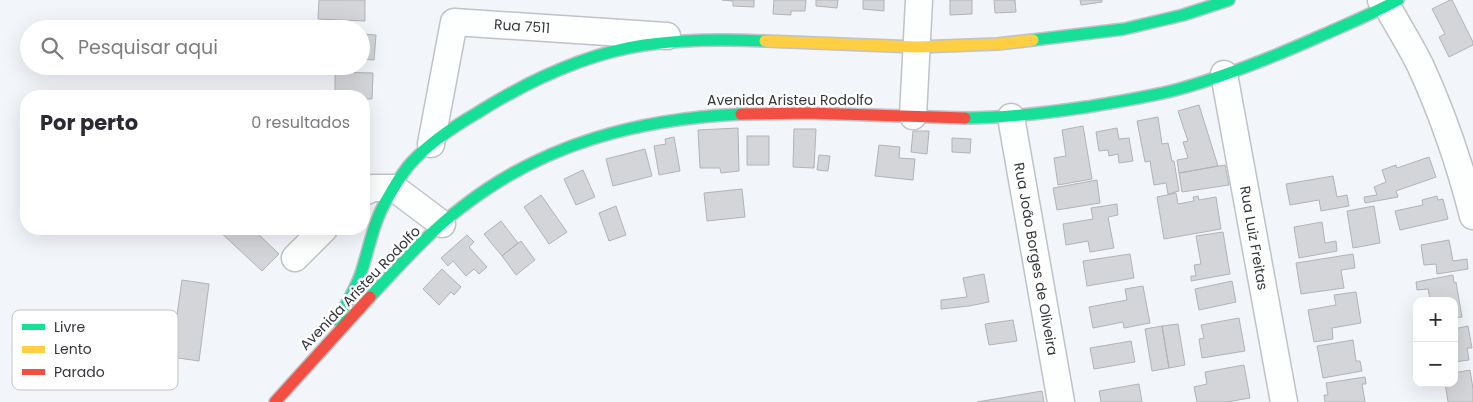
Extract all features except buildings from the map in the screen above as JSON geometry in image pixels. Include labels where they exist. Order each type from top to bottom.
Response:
[{"type":"street","points":[[913,116],[919,0]]},
{"type":"street","name":"Avenida Aristeu Rodolfo","points":[[309,364],[352,294],[361,272],[376,222],[385,202],[410,164],[431,144],[463,121],[502,97],[550,73],[600,54],[642,45],[674,41],[715,39],[916,47],[997,44],[1124,29],[1183,16],[1228,0]]},
{"type":"street","points":[[1389,2],[1446,126],[1473,216]]},
{"type":"street","name":"Avenida Aristeu Rodolfo","points":[[309,364],[405,261],[458,210],[493,185],[532,163],[576,144],[613,132],[662,120],[703,115],[765,113],[975,118],[1011,117],[1134,99],[1224,74],[1310,40],[1389,2]]},
{"type":"street","name":"Rua 7511","points":[[431,144],[454,22],[715,39]]},
{"type":"street","name":"Rua Luiz Freitas","points":[[1224,74],[1284,402]]},
{"type":"street","name":"Rua João Borges de Oliveira","points":[[1011,117],[1061,402]]},
{"type":"street","points":[[370,189],[394,188],[442,224]]},
{"type":"street","points":[[295,258],[318,235]]},
{"type":"street","points":[[275,402],[309,364]]},
{"type":"traffic: fast","points":[[1033,40],[1124,29],[1183,15],[1229,0]]},
{"type":"traffic: fast","points":[[965,118],[1011,116],[1086,107],[1179,89],[1272,57],[1362,18],[1398,0]]},
{"type":"traffic: fast","points":[[337,320],[356,285],[378,218],[397,182],[407,167],[418,156],[433,142],[459,124],[496,101],[557,70],[622,49],[689,41],[765,41]]},
{"type":"traffic: fast","points":[[370,297],[414,250],[449,217],[493,185],[526,166],[594,138],[630,129],[666,122],[741,114]]},
{"type":"traffic: slow","points":[[765,41],[917,47],[997,44],[1033,40]]},
{"type":"traffic: jam","points":[[741,114],[808,113],[965,118]]},
{"type":"traffic: jam","points":[[275,402],[370,297]]}]
